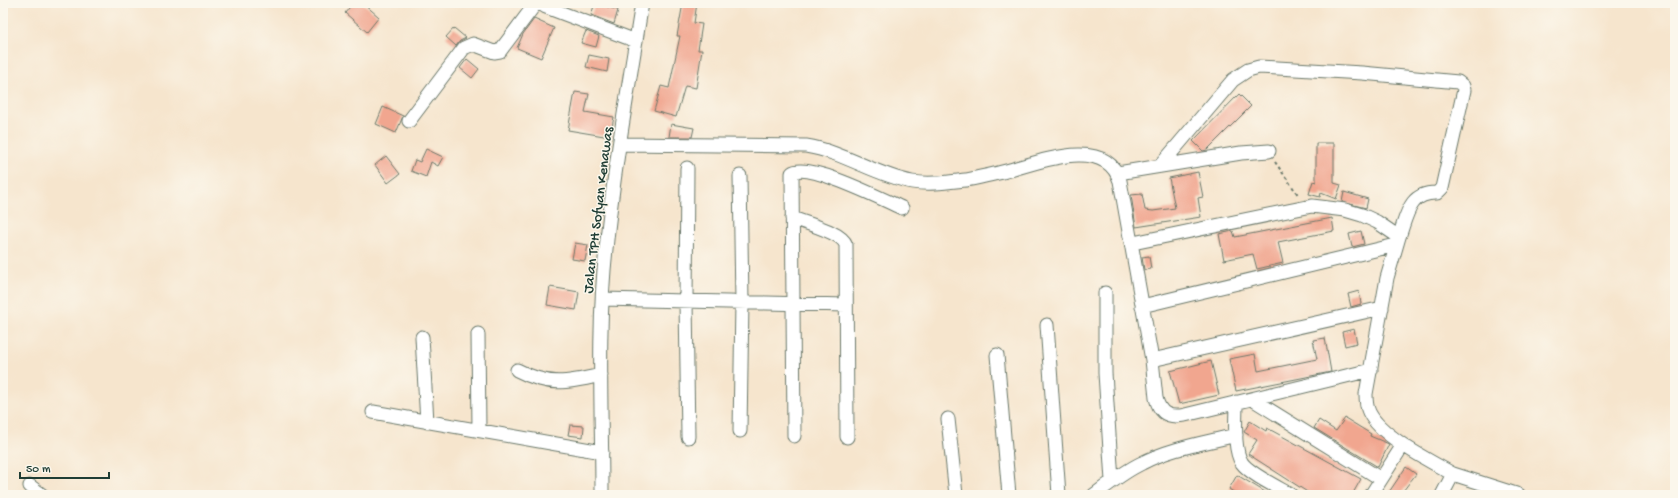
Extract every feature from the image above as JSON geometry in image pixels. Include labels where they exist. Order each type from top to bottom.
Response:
[{"type":"street","points":[[409,121],[464,48],[473,44],[494,52],[500,51],[536,3]]},
{"type":"street","points":[[540,3],[546,7],[636,41]]},
{"type":"street","name":"Jalan TPH Sofyan Kenawas","points":[[602,495],[601,375],[606,250],[620,144],[642,3]]},
{"type":"street","points":[[1160,166],[1233,80],[1248,70],[1259,67],[1362,73],[1458,82],[1463,86],[1464,90],[1442,188],[1437,193],[1429,193],[1418,197],[1408,212],[1397,241],[1382,308],[1366,394],[1366,402],[1369,412],[1375,421],[1403,445],[1453,474],[1519,495]]},
{"type":"street","points":[[620,144],[806,146],[839,154],[892,177],[912,182],[928,183],[981,177],[1058,157],[1089,155],[1100,158],[1109,162],[1118,173],[1133,243],[1158,404],[1164,414],[1170,417],[1185,415],[1371,370]]},
{"type":"street","points":[[1118,173],[1268,151]]},
{"type":"street","points":[[687,168],[686,301],[688,437]]},
{"type":"street","points":[[794,436],[792,173],[798,170],[809,170],[824,174],[902,208]]},
{"type":"street","points":[[740,176],[742,302],[740,431]]},
{"type":"street","points":[[1133,243],[1312,206],[1345,210],[1362,215],[1377,222],[1397,241]]},
{"type":"street","points":[[792,218],[838,236],[846,245],[847,437]]},
{"type":"street","points":[[1142,306],[1397,241]]},
{"type":"street","points":[[1105,293],[1105,373],[1112,481]]},
{"type":"street","points":[[603,299],[846,305]]},
{"type":"street","points":[[1152,360],[1382,308]]},
{"type":"street","points":[[1047,325],[1059,495]]},
{"type":"street","points":[[478,334],[479,430]]},
{"type":"street","points":[[422,337],[427,422]]},
{"type":"street","points":[[997,355],[1009,495]]},
{"type":"street","points":[[517,370],[541,381],[551,382],[567,382],[601,375]]},
{"type":"street","points":[[1252,399],[1381,479]]},
{"type":"street","points":[[1236,402],[1236,435],[1239,458],[1245,467],[1291,495]]},
{"type":"street","points":[[373,412],[602,452]]},
{"type":"street","points":[[948,419],[956,495]]},
{"type":"street","points":[[1094,495],[1112,481],[1144,462],[1171,452],[1236,435]]},
{"type":"street","points":[[1371,495],[1403,445]]},
{"type":"street","points":[[1442,495],[1453,474]]},
{"type":"street","points":[[30,486],[42,495]]},
{"type":"path","points":[[1268,151],[1301,199],[1312,206]]},
{"type":"building","points":[[353,3],[363,3],[379,17],[367,32],[345,13]]},
{"type":"building","points":[[595,3],[618,10],[614,24],[591,15]]},
{"type":"building","points":[[683,3],[697,3],[694,23],[702,24],[698,50],[702,50],[696,88],[685,86],[676,117],[654,111],[661,86],[669,88],[680,36],[677,36]]},
{"type":"building","points":[[534,19],[554,28],[541,58],[517,48],[523,34]]},
{"type":"building","points":[[454,28],[466,38],[460,41],[456,46],[446,37]]},
{"type":"building","points":[[586,31],[599,36],[596,47],[581,43]]},
{"type":"building","points":[[589,55],[609,59],[607,72],[586,67]]},
{"type":"building","points":[[467,59],[479,69],[472,78],[460,68]]},
{"type":"building","points":[[575,92],[589,94],[585,112],[614,117],[610,137],[568,130]]},
{"type":"building","points":[[1239,94],[1251,106],[1207,150],[1203,151],[1193,141]]},
{"type":"building","points":[[383,107],[403,116],[396,133],[376,124]]},
{"type":"building","points":[[671,124],[694,128],[692,137],[669,137]]},
{"type":"building","points":[[1316,143],[1334,143],[1334,183],[1341,185],[1336,199],[1321,193],[1320,197],[1309,194],[1313,181],[1316,182]]},
{"type":"building","points":[[426,149],[443,157],[438,166],[431,162],[426,177],[411,171],[415,160],[420,162]]},
{"type":"building","points":[[386,156],[400,174],[388,183],[375,165]]},
{"type":"building","points":[[1198,172],[1203,197],[1198,198],[1201,217],[1136,227],[1131,195],[1142,194],[1145,210],[1153,211],[1175,208],[1169,178]]},
{"type":"building","points":[[1344,192],[1368,199],[1366,208],[1342,202]]},
{"type":"building","points":[[1332,218],[1334,231],[1278,242],[1283,263],[1257,269],[1253,254],[1224,260],[1219,234],[1233,231],[1235,237]]},
{"type":"building","points":[[1361,231],[1364,244],[1352,247],[1349,234]]},
{"type":"building","points":[[575,243],[588,245],[585,261],[572,259]]},
{"type":"building","points":[[1149,256],[1151,269],[1144,270],[1142,257]]},
{"type":"building","points":[[550,287],[579,292],[576,310],[547,305]]},
{"type":"building","points":[[1359,291],[1361,304],[1351,307],[1348,294]]},
{"type":"building","points":[[1354,329],[1357,343],[1345,346],[1342,332]]},
{"type":"building","points":[[1325,338],[1331,372],[1236,391],[1229,359],[1255,354],[1258,371],[1317,359],[1313,340]]},
{"type":"building","points":[[1211,361],[1219,395],[1179,404],[1170,371]]},
{"type":"building","points":[[1345,418],[1371,434],[1370,436],[1389,444],[1378,467],[1314,428],[1319,420],[1336,431]]},
{"type":"building","points":[[1250,421],[1266,431],[1267,428],[1361,479],[1352,495],[1312,495],[1248,454],[1257,440],[1244,432]]},
{"type":"building","points":[[570,425],[584,426],[583,437],[568,435]]},
{"type":"building","points":[[1406,467],[1416,474],[1400,495],[1387,495]]},
{"type":"building","points":[[1237,475],[1270,495],[1238,495],[1229,489]]}]
